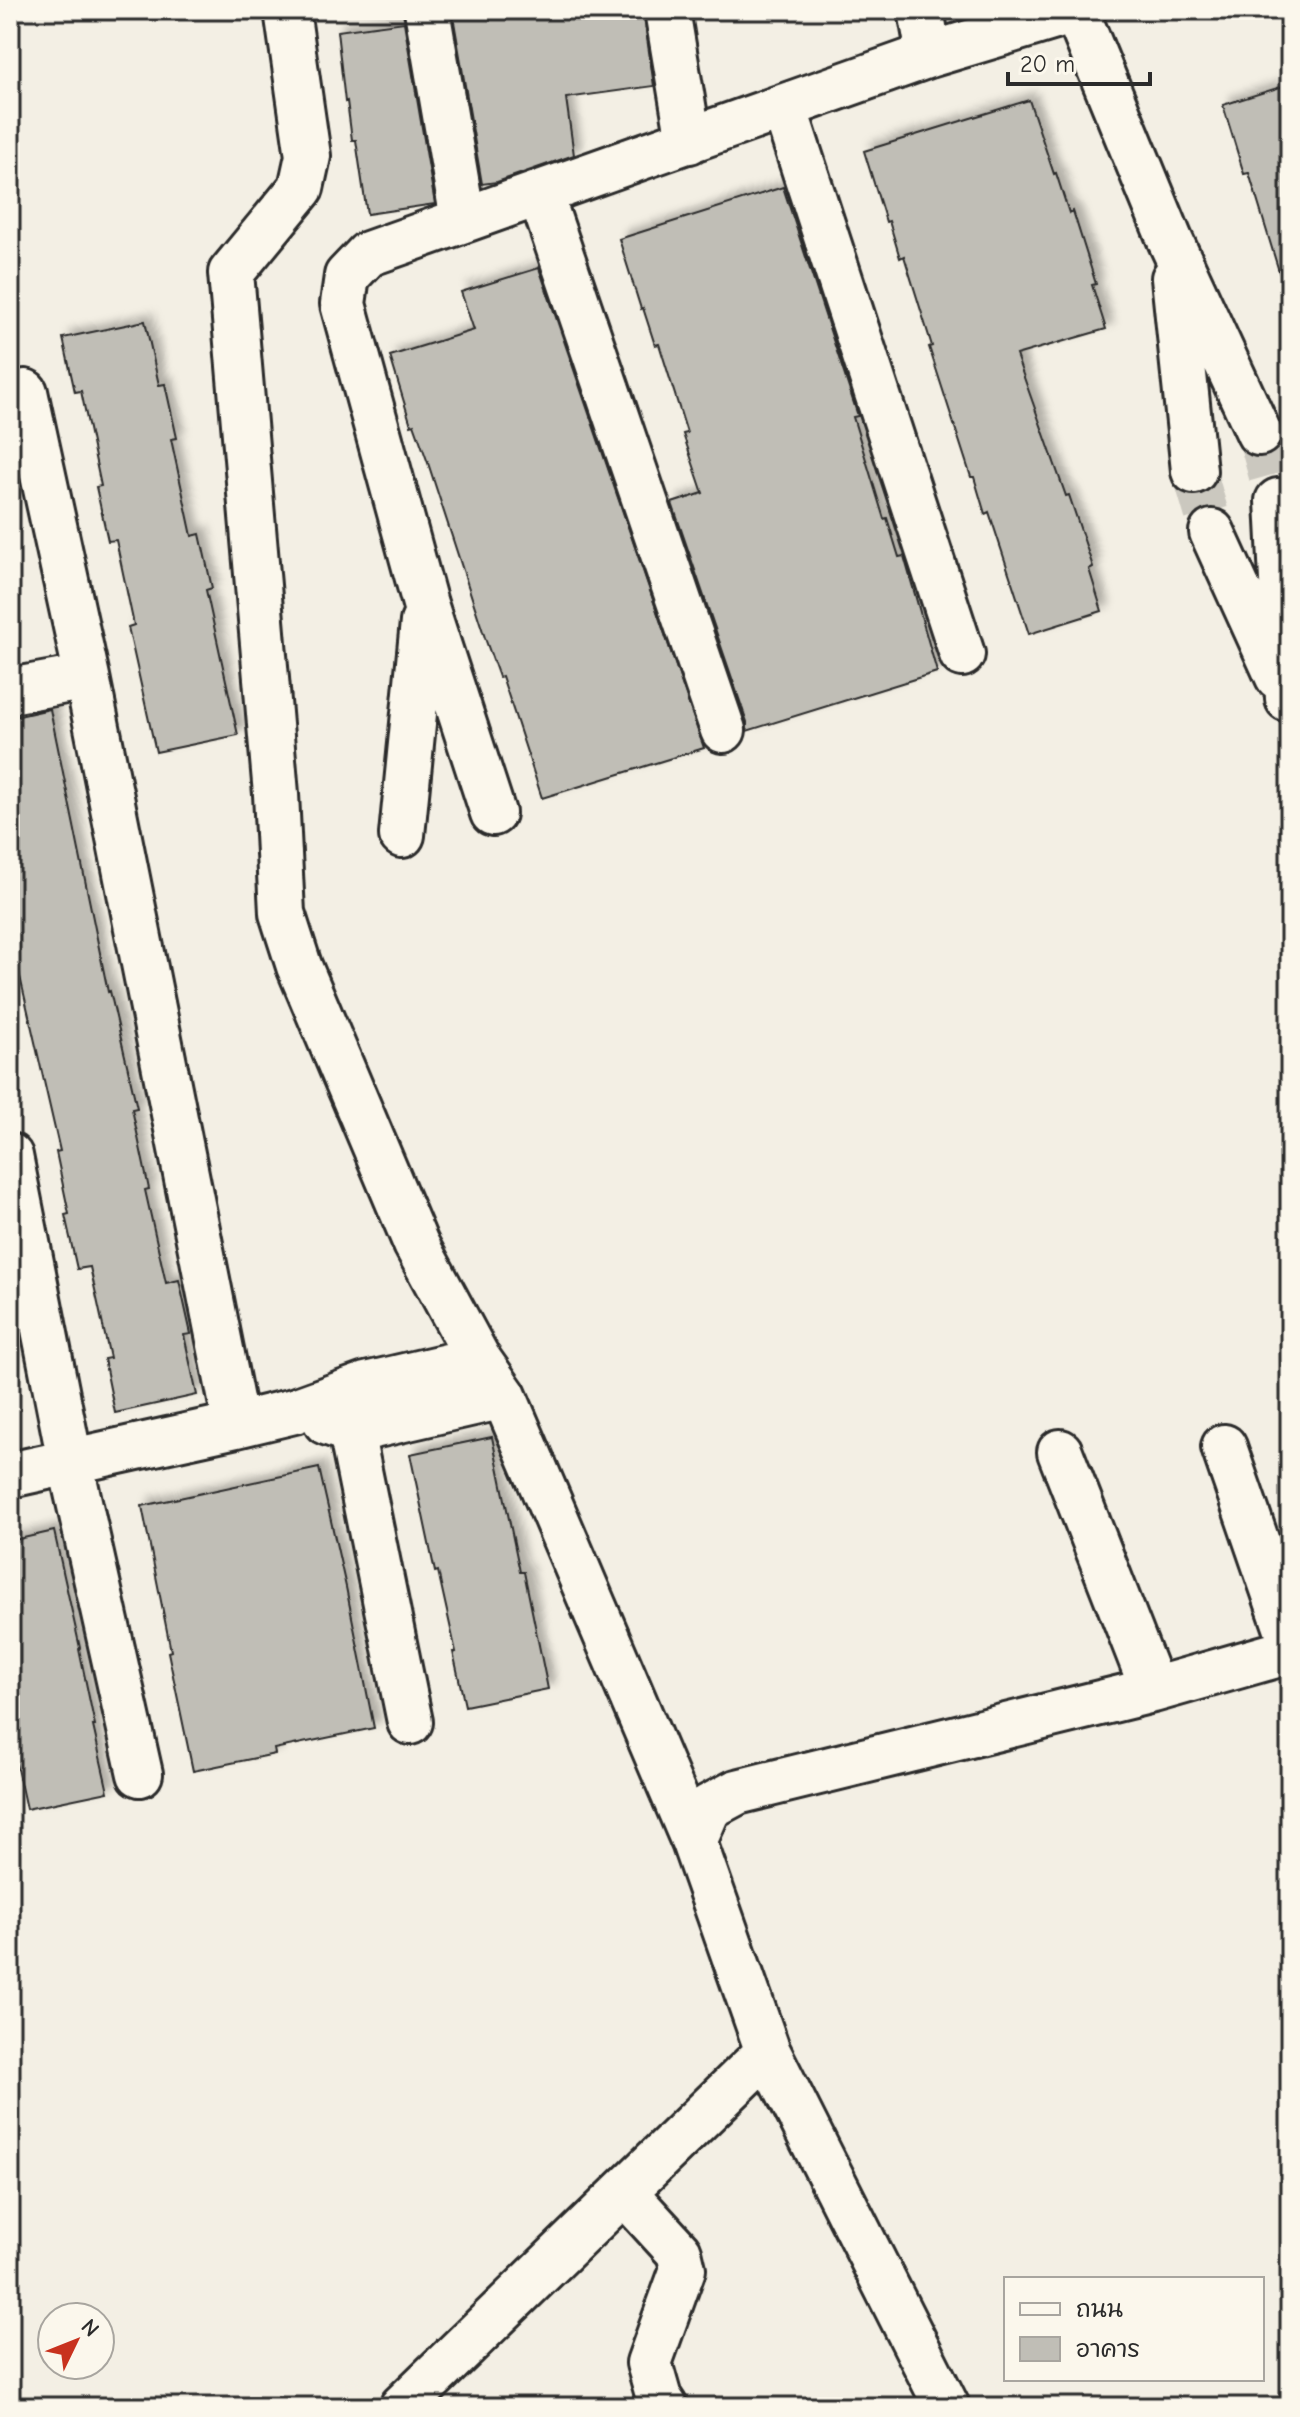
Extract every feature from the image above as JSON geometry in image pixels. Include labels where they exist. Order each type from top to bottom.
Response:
[{"type":"street","points":[[287,10],[308,156],[301,188],[231,273],[276,794],[282,913],[299,966],[416,1244],[478,1359],[504,1396],[694,1842],[768,2052],[947,2407]]},
{"type":"street","points":[[427,10],[463,220]]},
{"type":"street","points":[[667,10],[689,141]]},
{"type":"street","points":[[921,10],[929,55]]},
{"type":"street","points":[[493,813],[425,604],[343,304],[347,276],[368,254],[929,55],[1077,10],[1170,240],[1259,433]]},
{"type":"street","points":[[784,107],[962,654]]},
{"type":"street","points":[[540,193],[723,730]]},
{"type":"street","points":[[1170,240],[1194,471]]},
{"type":"street","points":[[25,392],[87,677],[236,1425]]},
{"type":"street","points":[[1278,501],[1289,702]]},
{"type":"street","points":[[1212,532],[1289,702]]},
{"type":"street","points":[[402,835],[425,604]]},
{"type":"street","points":[[10,691],[87,677]]},
{"type":"street","points":[[10,1156],[70,1461],[140,1774]]},
{"type":"street","points":[[410,1722],[346,1412],[366,1385],[478,1359]]},
{"type":"street","points":[[10,1475],[294,1411],[346,1412],[504,1396]]},
{"type":"street","points":[[1224,1447],[1290,1638]]},
{"type":"street","points":[[1060,1452],[1153,1690]]},
{"type":"street","points":[[694,1842],[709,1807],[737,1792],[1153,1690],[1290,1651]]},
{"type":"street","points":[[402,2407],[768,2052]]},
{"type":"street","points":[[624,2192],[679,2252],[683,2269],[649,2363],[659,2398],[665,2407]]},
{"type":"building","points":[[472,10],[643,10],[654,86],[566,98],[574,155],[497,182],[482,184],[453,16],[472,14]]},
{"type":"building","points":[[404,22],[435,204],[367,214],[356,140],[352,140],[345,102],[337,31]]},
{"type":"building","points":[[1290,84],[1290,277],[1281,278],[1249,173],[1244,174],[1223,105]]},
{"type":"building","points":[[1029,100],[1069,213],[1073,211],[1096,284],[1092,285],[1106,329],[1016,355],[1066,496],[1069,495],[1093,567],[1089,569],[1102,611],[1029,634],[989,512],[985,514],[974,477],[971,477],[929,347],[932,346],[904,256],[900,258],[889,221],[886,222],[864,151]]},
{"type":"building","points":[[783,187],[858,416],[853,417],[884,519],[887,518],[899,557],[904,556],[937,672],[747,731],[747,722],[672,503],[703,493],[683,434],[687,433],[659,344],[655,345],[641,309],[619,239]]},
{"type":"building","points":[[539,268],[704,748],[542,798],[502,676],[499,677],[486,641],[428,463],[414,424],[411,425],[390,356],[474,330],[461,292]]},
{"type":"building","points":[[145,321],[159,385],[165,384],[177,438],[171,439],[192,536],[200,534],[212,588],[206,590],[238,735],[156,752],[128,627],[134,625],[116,540],[108,541],[96,487],[101,486],[81,391],[75,392],[63,338]]},
{"type":"building","points":[[50,709],[108,992],[137,1108],[132,1109],[149,1189],[145,1190],[166,1283],[179,1280],[191,1334],[184,1335],[197,1395],[115,1413],[104,1359],[110,1358],[90,1267],[77,1269],[65,1215],[69,1214],[56,1152],[60,1151],[10,933],[10,718]]},
{"type":"building","points":[[492,1437],[548,1689],[465,1706],[453,1652],[456,1652],[410,1454]]},
{"type":"building","points":[[319,1468],[374,1728],[274,1749],[275,1754],[193,1771],[142,1506]]},
{"type":"building","points":[[54,1531],[108,1792],[26,1809],[10,1737],[10,1541]]},
{"type":"tunnel","points":[[1259,433],[1278,501]]},
{"type":"tunnel","points":[[1194,471],[1212,532]]}]
